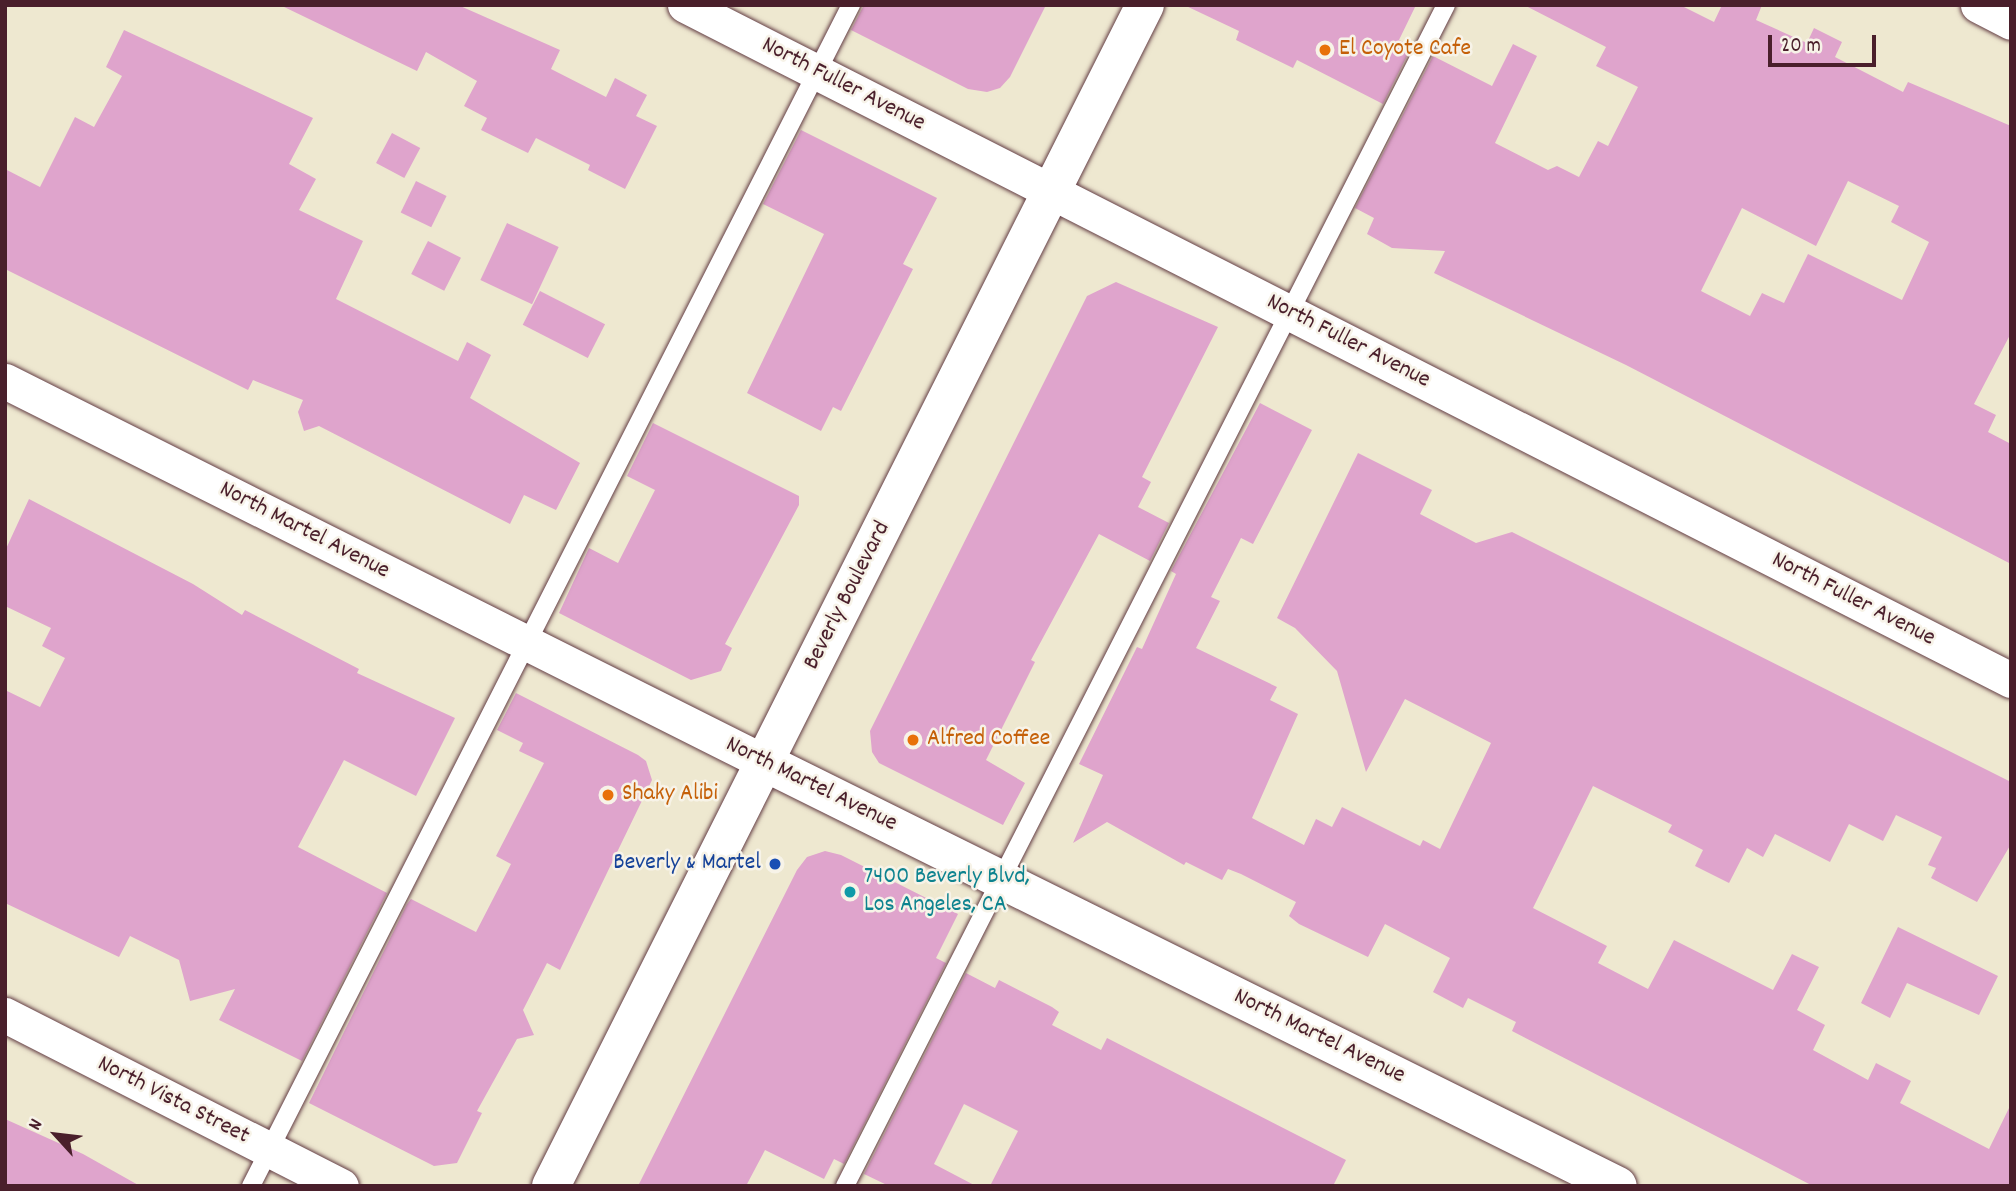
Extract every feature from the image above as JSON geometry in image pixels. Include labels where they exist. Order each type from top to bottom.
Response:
[{"type":"main road","name":"Beverly Boulevard","points":[[551,1186],[1145,5]]},
{"type":"main road","name":"North Martel Avenue","points":[[764,762],[1618,1186]]},
{"type":"street","name":"North Fuller Avenue","points":[[685,5],[2011,680]]},
{"type":"street","points":[[1978,5],[2011,22]]},
{"type":"street","name":"North Martel Avenue","points":[[5,381],[764,762]]},
{"type":"street","name":"North Vista Street","points":[[5,1016],[341,1186]]},
{"type":"lane","points":[[251,1186],[851,5]]},
{"type":"lane","points":[[845,1186],[1446,5]]},
{"type":"building","points":[[280,5],[458,5],[560,50],[551,69],[606,97],[615,78],[647,95],[636,116],[657,126],[625,189],[588,170],[590,165],[536,138],[528,153],[481,130],[487,118],[464,106],[477,81],[426,52],[417,71]]},
{"type":"building","points":[[864,5],[1046,5],[1010,77],[1000,88],[987,92],[968,89],[851,30]]},
{"type":"building","name":"El Coyote Cafe","points":[[1184,5],[1416,5],[1399,40],[1412,46],[1383,104],[1297,60],[1293,68],[1236,40],[1239,31]]},
{"type":"building","points":[[1524,5],[1680,5],[1714,22],[1722,5],[1762,5],[1756,20],[1807,43],[1814,28],[1842,42],[1835,57],[1903,92],[1908,82],[2011,126],[2011,333],[1974,404],[1996,415],[1988,432],[2011,444],[2011,564],[1626,365],[1434,273],[1445,251],[1392,248],[1367,234],[1374,218],[1355,208],[1433,56],[1492,86],[1513,44],[1537,56],[1495,143],[1548,170],[1557,166],[1579,177],[1598,141],[1608,146],[1638,87],[1596,66],[1606,47]],"holes":[[[1848,181],[1899,206],[1891,222],[1929,242],[1902,300],[1808,254],[1784,303],[1762,293],[1750,316],[1701,291],[1742,208],[1816,246]]]},
{"type":"building","points":[[124,30],[313,118],[289,164],[316,179],[299,210],[363,241],[336,299],[458,361],[467,342],[491,355],[470,398],[580,463],[556,510],[524,495],[510,524],[319,426],[304,431],[298,412],[303,400],[253,380],[248,390],[5,269],[5,169],[40,187],[75,117],[94,127],[122,76],[106,67]]},
{"type":"building","points":[[801,130],[937,198],[903,264],[913,269],[841,411],[833,407],[821,431],[747,393],[824,234],[763,204]]},
{"type":"building","points":[[392,133],[420,148],[404,178],[376,163]]},
{"type":"building","points":[[416,181],[447,196],[431,227],[401,212]]},
{"type":"building","points":[[507,223],[559,247],[532,304],[480,280]]},
{"type":"building","points":[[428,241],[461,258],[444,291],[411,274]]},
{"type":"building","points":[[1116,282],[1218,327],[1142,477],[1151,482],[1138,507],[1169,523],[1150,561],[1099,534],[1031,660],[1035,662],[986,760],[1025,783],[1003,825],[879,763],[872,752],[870,731],[1087,296]]},
{"type":"building","points":[[540,291],[605,324],[588,358],[523,325]]},
{"type":"building","points":[[1260,403],[1312,430],[1253,544],[1241,538],[1211,597],[1220,601],[1196,648],[1277,687],[1270,700],[1298,714],[1252,818],[1304,845],[1316,819],[1332,827],[1342,807],[1420,846],[1423,840],[1440,849],[1491,743],[1405,699],[1366,772],[1337,671],[1295,628],[1277,618],[1358,453],[1432,490],[1420,514],[1476,543],[1512,532],[2011,782],[2011,844],[1977,902],[1931,878],[1936,868],[1928,865],[1942,837],[1896,815],[1883,841],[1849,824],[1830,862],[1775,834],[1763,857],[1747,848],[1729,883],[1695,866],[1703,850],[1668,832],[1672,825],[1593,786],[1533,908],[1607,946],[1598,963],[1648,989],[1674,940],[1773,990],[1792,954],[1819,967],[1797,1010],[1825,1025],[1813,1050],[1868,1080],[1876,1063],[1911,1081],[1900,1103],[1989,1149],[2011,1104],[2011,1186],[1813,1186],[1512,1031],[1516,1022],[1468,998],[1463,1008],[1433,992],[1450,958],[1385,924],[1368,957],[1299,924],[1289,916],[1296,902],[1228,869],[1222,880],[1186,862],[1184,865],[1107,822],[1073,843],[1103,775],[1079,764],[1137,647],[1142,649],[1176,574],[1171,571]]},
{"type":"building","points":[[653,423],[799,496],[799,505],[725,644],[732,648],[721,671],[691,680],[559,613],[589,548],[618,563],[655,490],[627,476]]},
{"type":"building","points":[[29,499],[193,584],[242,615],[245,610],[359,669],[357,673],[455,718],[416,796],[344,760],[298,847],[387,893],[302,1061],[219,1020],[235,989],[190,1001],[179,960],[130,936],[119,957],[5,903],[5,690],[40,707],[65,658],[42,646],[51,628],[5,606],[5,551]]},
{"type":"building","points":[[516,693],[638,755],[646,761],[652,780],[560,970],[547,963],[523,1010],[534,1035],[517,1039],[477,1111],[482,1113],[457,1163],[434,1166],[309,1103],[411,899],[476,932],[511,864],[496,856],[544,763],[519,751],[523,743],[497,730]]},
{"type":"building","points":[[825,851],[841,855],[958,914],[936,958],[946,963],[844,1164],[834,1159],[824,1179],[765,1150],[746,1186],[638,1186],[797,870],[807,857]]},
{"type":"building","points":[[1898,927],[1998,976],[1979,1015],[1907,983],[1890,1018],[1861,1003]]},
{"type":"building","points":[[966,973],[995,988],[999,980],[1052,1007],[1059,1012],[1052,1025],[1101,1050],[1107,1038],[1346,1160],[1333,1186],[990,1186],[1018,1131],[964,1104],[934,1164],[976,1186],[889,1186],[864,1174]]},
{"type":"building","points":[[5,1119],[83,1154],[140,1186],[5,1186]]},
{"type":"place","name":"El Coyote Cafe","points":[[1325,50]]},
{"type":"place","name":"Alfred Coffee","points":[[913,740]]},
{"type":"place","name":"Shaky Alibi","points":[[608,795]]},
{"type":"place","name":"Beverly & Martel","points":[[775,864]]},
{"type":"place","name":"7400 Beverly Blvd, Los Angeles, CA","points":[[850,892]]}]
